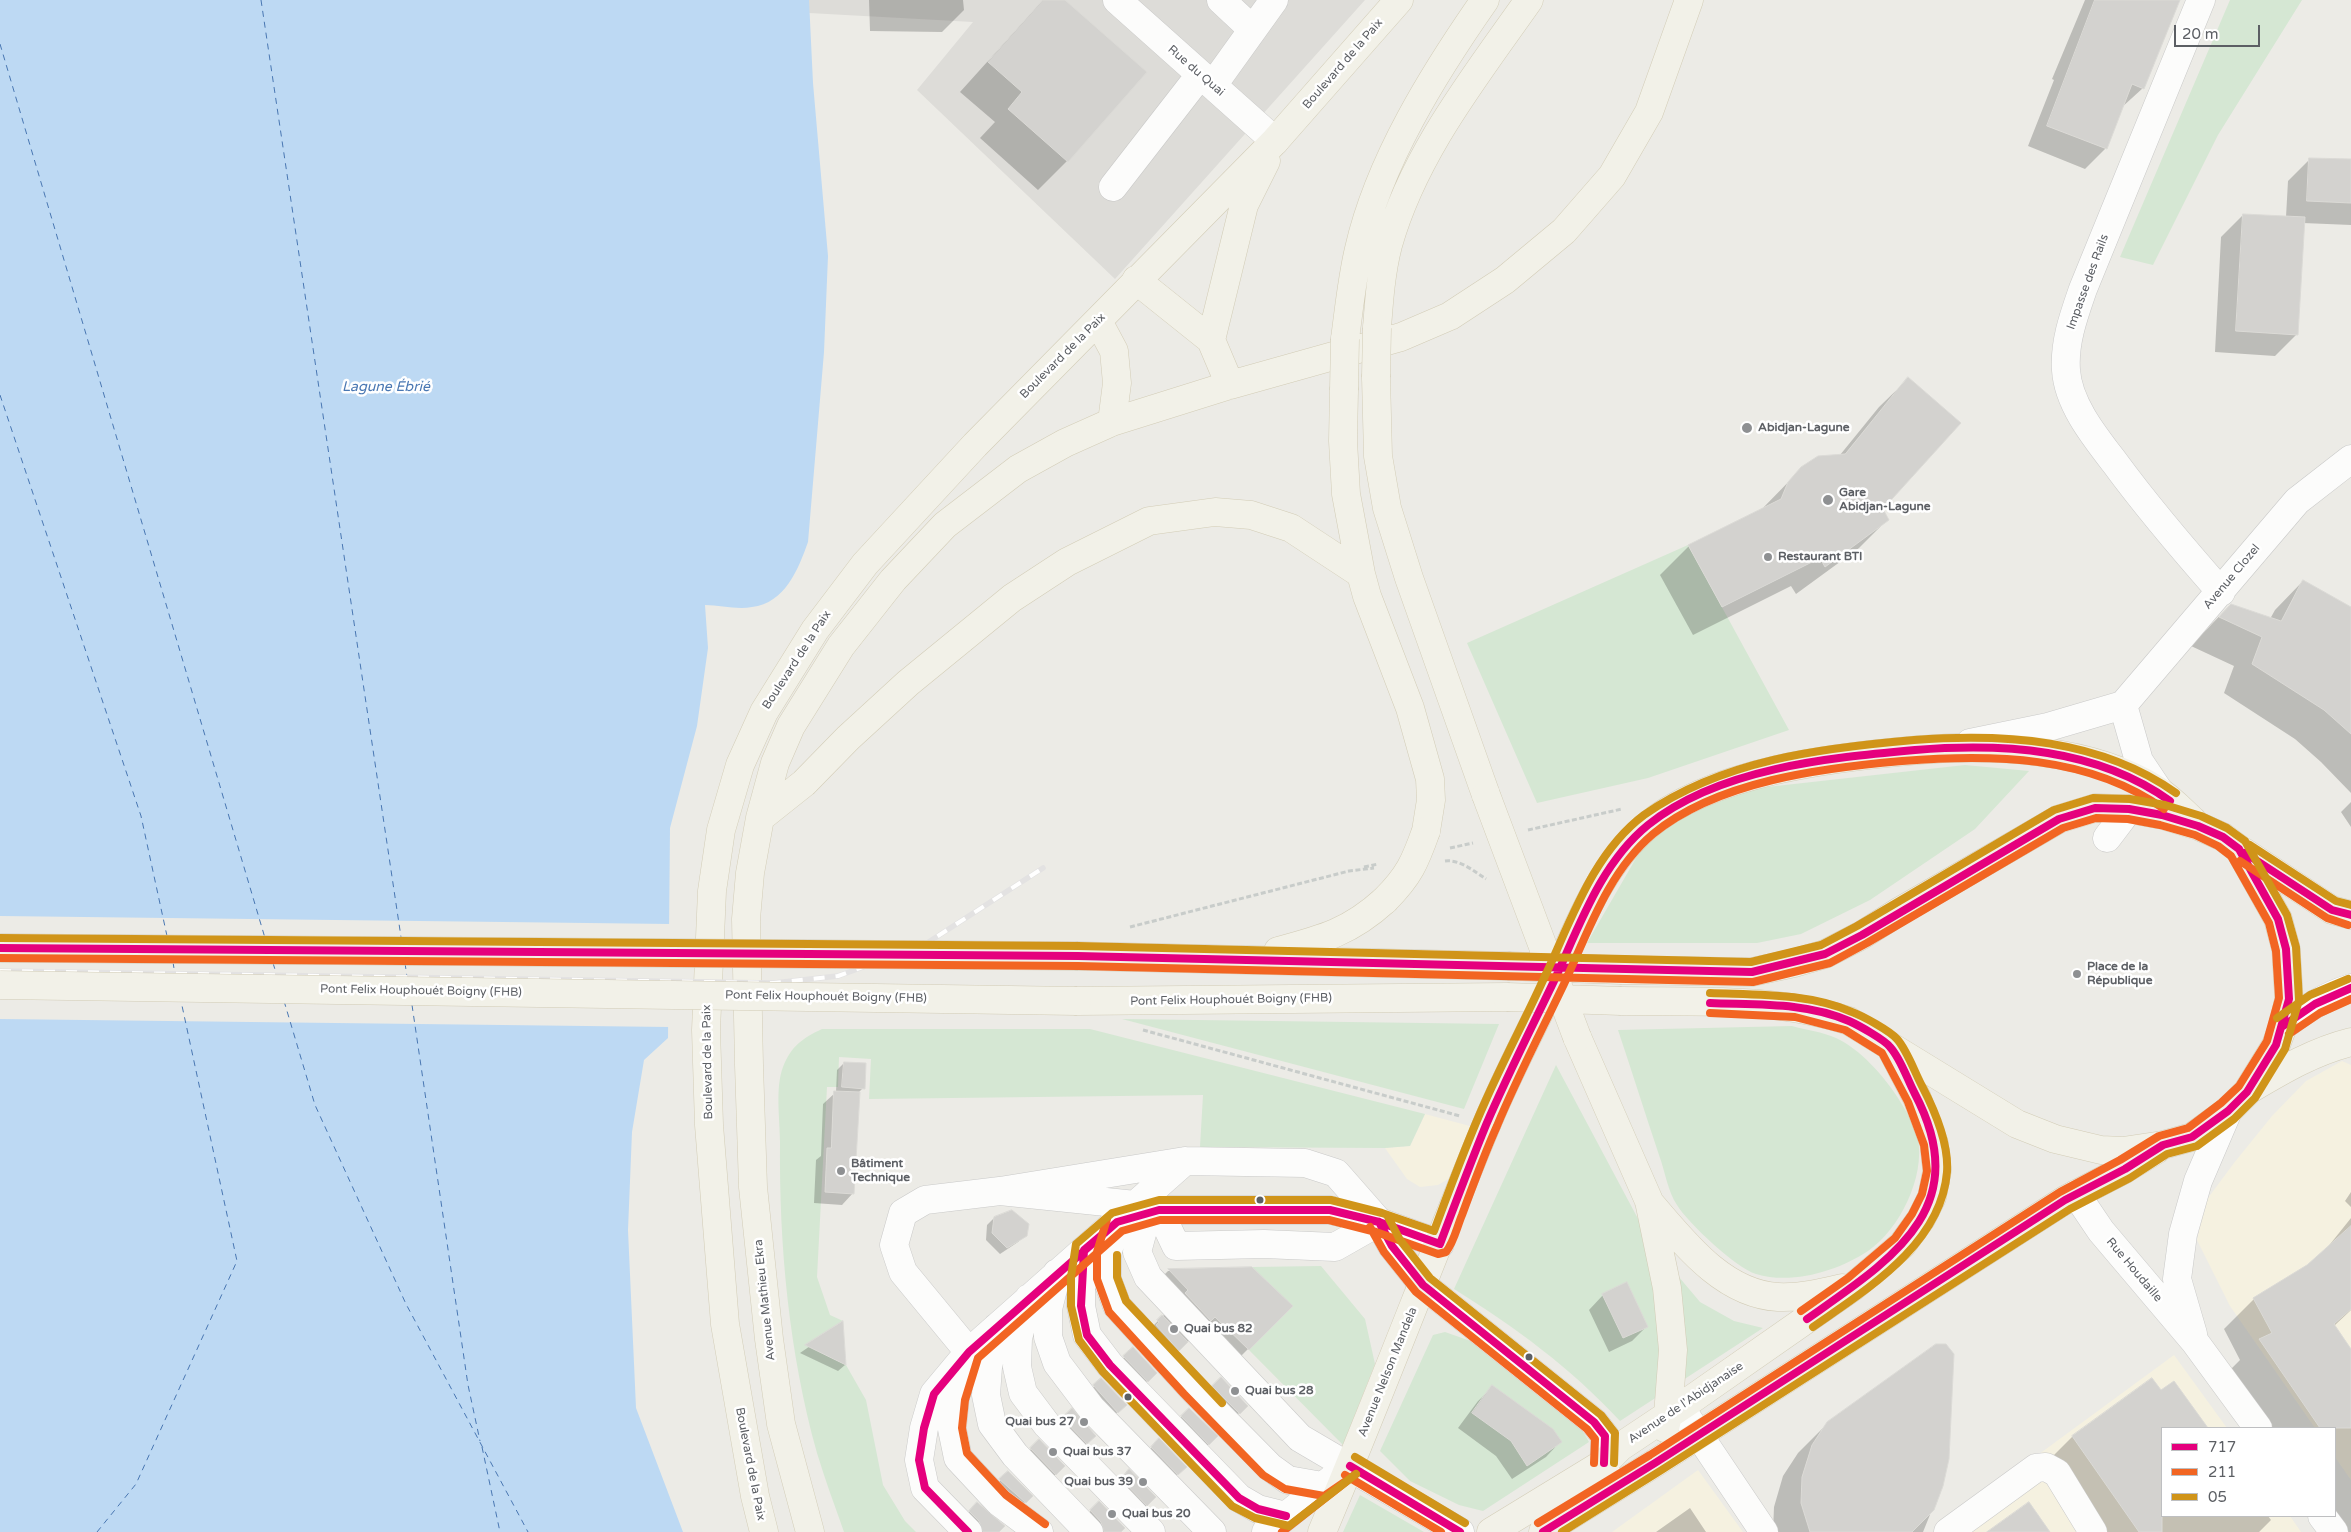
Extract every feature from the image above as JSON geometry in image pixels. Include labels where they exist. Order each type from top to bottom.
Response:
[{"type":"main road","name":"Boulevard de la Paix","points":[[764,1532],[755,1496],[725,1324],[709,1125],[706,1030],[712,891],[721,830],[740,765],[764,712],[815,630],[865,564],[975,445],[1275,141],[1399,0]]},
{"type":"main road","points":[[1250,959],[1327,938],[1350,926],[1385,900],[1403,882],[1416,861],[1426,831],[1431,800],[1430,779],[1410,708],[1364,585],[1346,494],[1343,441],[1345,339],[1359,248],[1381,183],[1402,134],[1469,24],[1486,0]]},
{"type":"main road","points":[[1529,0],[1436,134],[1405,199],[1388,246],[1380,292],[1377,328],[1378,456],[1387,508],[1409,578],[1486,795],[1577,1037],[1649,1201],[1667,1288],[1673,1350],[1674,1411],[1655,1463]]},
{"type":"main road","points":[[760,818],[775,763],[791,726],[842,646],[893,580],[945,525],[1018,469],[1112,422],[1230,385],[1401,337],[1450,316],[1505,280],[1564,231],[1612,176],[1650,112],[1689,0]]},
{"type":"main road","points":[[1211,340],[1244,205],[1275,141]]},
{"type":"main road","points":[[1136,280],[1211,340],[1230,385]]},
{"type":"main road","points":[[1098,321],[1114,351],[1118,384],[1112,422]]},
{"type":"main road","points":[[760,818],[804,783],[848,738],[908,683],[1012,598],[1067,562],[1150,521],[1215,512],[1250,515],[1291,528],[1364,585]]},
{"type":"main road","name":"Avenue Nelson Mandela","points":[[1322,1532],[1440,1244],[1487,1123],[1592,899],[1622,850],[1648,825],[1676,806],[1710,789],[1750,777],[1851,756],[1944,748],[2004,747],[2113,767],[2159,791],[2198,826]]},
{"type":"main road","points":[[0,948],[1078,956],[1752,972],[1825,954],[1862,935],[2059,819],[2095,808],[2129,809],[2162,815],[2198,826],[2223,837],[2238,849],[2332,910],[2351,915]]},
{"type":"main road","name":"Avenue Mathieu Ekra","points":[[760,818],[750,873],[746,919],[753,1187],[769,1338],[781,1424],[810,1532]]},
{"type":"main road","points":[[2238,849],[2264,891],[2280,926],[2286,949],[2289,978],[2289,999],[2283,1026],[2276,1044],[2247,1092]]},
{"type":"main road","name":"Pont Felix Houphouét Boigny (FHB)","points":[[0,985],[1078,1001],[1507,997],[1744,1003],[1796,1008],[1849,1021],[1890,1046]]},
{"type":"main road","points":[[1890,1046],[2017,1124],[2055,1139],[2101,1150],[2123,1150],[2163,1145],[2192,1137],[2228,1110],[2247,1092],[2289,1066],[2331,1048],[2351,1042]]},
{"type":"main road","name":"Avenue de l'Abidjanaise","points":[[1491,1532],[1604,1463],[1620,1447],[1854,1286],[1902,1245],[1921,1219],[1932,1198],[1937,1171],[1934,1144],[1921,1107],[1890,1046]]},
{"type":"main road","points":[[1543,1532],[1655,1463],[2076,1194],[2125,1169],[2163,1145]]},
{"type":"main road","points":[[1649,1201],[1706,1263],[1727,1280],[1750,1290],[1776,1297],[1803,1296],[1854,1286]]},
{"type":"street","name":"Rue du Quai","points":[[1117,0],[1275,141]]},
{"type":"street","points":[[1221,0],[1252,29]]},
{"type":"street","points":[[1113,187],[1252,29],[1274,0]]},
{"type":"street","name":"Impasse des Rails","points":[[2201,0],[2083,289],[2068,335],[2066,371],[2075,402],[2090,429],[2148,509],[2221,592]]},
{"type":"street","name":"Avenue Clozel","points":[[2123,705],[2297,501],[2351,460]]},
{"type":"street","points":[[1944,748],[2048,727],[2123,705],[2139,761],[2159,791]]},
{"type":"street","points":[[2107,838],[2129,809]]},
{"type":"street","points":[[2283,1026],[2332,994],[2351,988]]},
{"type":"street","name":"Rue Houdaille","points":[[2195,1342],[2177,1279],[2183,1234],[2198,1181],[2228,1110]]},
{"type":"street","points":[[1185,1161],[1137,1212],[1107,1254],[1107,1279],[1117,1306],[1270,1467],[1288,1480],[1322,1486]]},
{"type":"street","points":[[969,1352],[903,1272],[894,1245],[904,1213],[925,1200],[1000,1191],[1185,1161],[1305,1163],[1336,1173],[1379,1222],[1392,1246],[1423,1285],[1594,1422],[1605,1436],[1606,1494]]},
{"type":"street","points":[[1000,1191],[1137,1212],[1330,1210],[1379,1222],[1440,1244]]},
{"type":"street","name":"Rue Houdaille","points":[[2076,1194],[2102,1231],[2195,1342],[2257,1427]]},
{"type":"street","points":[[1137,1212],[1176,1246],[1254,1244],[1335,1247],[1379,1222]]},
{"type":"street","points":[[968,1532],[925,1488],[919,1460],[924,1428],[934,1394],[969,1352],[1029,1298],[1084,1250],[1137,1212]]},
{"type":"street","points":[[1137,1212],[1143,1230],[1137,1252],[1148,1276],[1300,1438],[1460,1532]]},
{"type":"street","points":[[1084,1250],[1081,1306],[1087,1335],[1110,1365],[1239,1498],[1258,1509],[1276,1524],[1322,1486],[1350,1466]]},
{"type":"street","points":[[1058,1273],[1048,1309],[1048,1337],[1057,1363],[1091,1408],[1212,1532]]},
{"type":"street","points":[[1029,1298],[1018,1338],[1017,1367],[1023,1393],[1047,1425],[1151,1532]]},
{"type":"street","points":[[997,1327],[988,1367],[986,1395],[992,1424],[1015,1455],[1089,1532]]},
{"type":"street","points":[[969,1352],[955,1398],[952,1429],[958,1458],[999,1502],[1039,1532]]},
{"type":"street","points":[[1674,1411],[1697,1435],[1764,1532]]},
{"type":"street","points":[[1948,1532],[2036,1468],[2046,1467],[2057,1473],[2092,1532]]},
{"type":"street","points":[[2323,1517],[2334,1532]]},
{"type":"path","points":[[1441,861],[1450,860],[1467,867],[1487,880]]},
{"type":"path","points":[[1127,928],[1349,871],[1386,867]]},
{"type":"path","points":[[1134,1028],[1487,1123]]},
{"type":"shaded area","points":[[809,0],[1365,0],[1115,279],[917,90],[973,22],[809,13]]},
{"type":"shaded area","points":[[2342,1061],[2351,1065],[2351,1480],[2336,1458],[2336,1427],[2314,1427],[2230,1306],[2197,1240],[2205,1202],[2272,1116],[2306,1081]]},
{"type":"shaded area","points":[[1425,1114],[1470,1126],[1450,1178],[1438,1185],[1420,1187],[1407,1179],[1385,1148],[1410,1146]]},
{"type":"shaded area","points":[[2174,1355],[2226,1427],[2161,1427],[2161,1517],[2291,1517],[2301,1532],[1933,1532]]},
{"type":"shaded area","points":[[1698,1470],[1743,1532],[1612,1532]]},
{"type":"green space","points":[[2230,0],[2302,0],[2218,135],[2153,265],[2120,257]]},
{"type":"green space","points":[[1688,545],[1789,730],[1648,778],[1537,803],[1467,643]]},
{"type":"green space","points":[[1965,765],[2029,771],[1975,829],[1870,900],[1801,934],[1757,943],[1587,943],[1639,853],[1680,815],[1749,789]]},
{"type":"green space","points":[[1122,1019],[1499,1024],[1464,1109]]},
{"type":"green space","points":[[1792,1026],[1836,1038],[1854,1049],[1879,1072],[1910,1117],[1917,1133],[1919,1154],[1918,1169],[1908,1201],[1900,1216],[1880,1241],[1868,1251],[1843,1265],[1814,1274],[1784,1278],[1756,1274],[1747,1270],[1725,1254],[1691,1223],[1677,1205],[1669,1188],[1618,1030]]},
{"type":"green space","points":[[822,1029],[1090,1029],[1425,1114],[1410,1146],[1385,1148],[1200,1147],[1203,1095],[869,1099],[871,1059],[839,1057],[838,1087],[827,1087],[817,1277],[830,1315],[843,1321],[806,1345],[846,1365],[866,1400],[883,1485],[905,1521],[916,1532],[844,1532],[817,1453],[799,1377],[788,1299],[781,1220],[779,1084],[783,1067],[790,1053],[803,1039]]},
{"type":"green space","points":[[1556,1065],[1652,1245],[1700,1302],[1734,1321],[1763,1328],[1620,1421],[1582,1383],[1542,1349],[1454,1289]]},
{"type":"green space","points":[[1321,1266],[1365,1319],[1375,1364],[1343,1445],[1249,1350],[1292,1306],[1252,1267]]},
{"type":"green space","points":[[1445,1332],[1479,1344],[1581,1428],[1589,1442],[1483,1511],[1459,1505],[1410,1481],[1380,1451],[1433,1335]]},
{"type":"green space","points":[[1360,1495],[1424,1532],[1343,1532]]},
{"type":"water","name":"Lagune Ébrié","points":[[0,0],[809,0],[813,83],[828,256],[824,352],[808,542],[789,584],[773,599],[763,604],[746,608],[705,605],[708,648],[697,726],[670,828],[668,1038],[644,1060],[632,1132],[628,1230],[636,1408],[683,1532],[0,1532]]},
{"type":"pier","points":[[0,916],[671,924],[670,1027],[0,1019]]},
{"type":"building","points":[[1043,0],[1065,0],[1147,72],[1068,162],[1008,109],[1022,92],[988,62]]},
{"type":"building","points":[[2095,0],[2180,0],[2144,89],[2132,84],[2107,149],[2047,126]]},
{"type":"building","points":[[2309,158],[2351,159],[2351,203],[2307,201]]},
{"type":"building","points":[[2243,214],[2305,217],[2298,335],[2236,331]]},
{"type":"building","points":[[1908,377],[1961,423],[1883,509],[1889,520],[1825,567],[1820,558],[1722,607],[1688,545],[1781,499],[1788,482],[1801,467],[1818,456],[1845,454]]},
{"type":"building","points":[[2303,580],[2351,607],[2351,734],[2324,710],[2252,664],[2262,637],[2219,617],[2231,604],[2281,621]]},
{"type":"building","points":[[844,1062],[866,1063],[865,1089],[842,1087]]},
{"type":"building","points":[[834,1091],[860,1092],[854,1194],[825,1192],[827,1148],[831,1148]]},
{"type":"building","points":[[1012,1210],[1029,1224],[1027,1236],[1007,1248],[992,1233],[994,1217]]},
{"type":"building","points":[[2351,1226],[2351,1309],[2334,1324],[2351,1349],[2351,1428],[2319,1427],[2259,1339],[2272,1333],[2253,1298],[2307,1265]]},
{"type":"building","points":[[1252,1267],[1293,1306],[1249,1350],[1215,1317],[1211,1321],[1185,1293],[1188,1290],[1168,1269]]},
{"type":"building","points":[[1627,1282],[1648,1327],[1623,1338],[1602,1294]]},
{"type":"building","points":[[1162,1315],[1188,1342],[1179,1351],[1156,1325],[1159,1322],[1157,1320]]},
{"type":"building","points":[[843,1321],[846,1365],[805,1345]]},
{"type":"building","points":[[1936,1344],[1946,1344],[1954,1354],[1949,1459],[1943,1486],[1934,1510],[1912,1532],[1810,1532],[1801,1503],[1802,1477],[1812,1445],[1827,1422]]},
{"type":"building","points":[[1133,1347],[1157,1373],[1148,1382],[1123,1356]]},
{"type":"building","points":[[1221,1377],[1248,1406],[1240,1414],[1212,1386]]},
{"type":"building","points":[[1101,1378],[1127,1405],[1118,1413],[1093,1385]]},
{"type":"building","points":[[2152,1378],[2161,1390],[2174,1381],[2207,1427],[2161,1427],[2162,1532],[2139,1532],[2072,1436]]},
{"type":"building","points":[[1492,1385],[1553,1429],[1562,1442],[1527,1466],[1511,1441],[1472,1413]]},
{"type":"building","points":[[1072,1408],[1096,1436],[1087,1444],[1062,1418]]},
{"type":"building","points":[[1189,1408],[1218,1436],[1209,1445],[1181,1416]]},
{"type":"building","points":[[1159,1438],[1187,1467],[1178,1475],[1151,1447]]},
{"type":"building","points":[[1039,1439],[1065,1466],[1056,1475],[1030,1448]]},
{"type":"building","points":[[1129,1469],[1156,1497],[1147,1506],[1121,1479]]},
{"type":"building","points":[[1008,1471],[1033,1496],[1026,1503],[999,1479]]},
{"type":"building","points":[[1099,1501],[1125,1528],[1121,1532],[1104,1532],[1101,1522],[1090,1510]]},
{"type":"building","points":[[977,1502],[1005,1526],[999,1532],[983,1532],[979,1521],[969,1511]]},
{"type":"building","points":[[2029,1502],[2050,1532],[1987,1532]]},
{"type":"ferry route","points":[[261,0],[401,937]]},
{"type":"ferry route","points":[[0,44],[265,938]]},
{"type":"ferry route","points":[[0,395],[141,816],[167,936]]},
{"type":"ferry route","points":[[173,962],[175,975]]},
{"type":"ferry route","points":[[273,963],[277,976]]},
{"type":"ferry route","points":[[405,963],[407,977]]},
{"type":"ferry route","points":[[97,1532],[136,1484],[237,1261],[181,1001]]},
{"type":"ferry route","points":[[284,1001],[315,1105],[406,1304],[528,1532]]},
{"type":"ferry route","points":[[412,1005],[468,1385],[480,1441]]},
{"type":"ferry route","points":[[482,1447],[500,1532]]},
{"type":"railway","points":[[0,971],[774,983],[838,976],[924,945],[1043,868]]},
{"type":"transit line","name":"05","points":[[1356,1474],[1289,1526],[1255,1518],[1232,1506],[1103,1372],[1079,1340],[1071,1306],[1071,1277],[1076,1244],[1112,1213],[1159,1200],[1331,1200],[1382,1213],[1434,1231],[1485,1102],[1538,992],[1574,911],[1597,868],[1626,831],[1644,815],[1674,796],[1706,781],[1739,769],[1773,760],[1844,747],[1914,740],[1982,738],[2016,739],[2083,751],[2116,761],[2147,775],[2176,793]]},
{"type":"transit line","name":"717","points":[[968,1532],[925,1488],[919,1460],[924,1428],[934,1394],[969,1352],[1117,1222],[1159,1210],[1330,1210],[1379,1222],[1440,1244],[1494,1107],[1592,897],[1617,858],[1631,841],[1648,825],[1676,806],[1707,790],[1741,778],[1776,769],[1847,757],[1948,748],[2015,749],[2048,753],[2080,760],[2111,770],[2141,783],[2170,801]]},
{"type":"transit line","name":"211","points":[[1045,1524],[1006,1495],[967,1453],[962,1428],[965,1400],[978,1358],[1122,1231],[1160,1220],[1329,1220],[1376,1232],[1438,1254],[1446,1252],[1453,1239],[1483,1159],[1505,1108],[1611,884],[1637,849],[1653,834],[1679,816],[1708,801],[1739,789],[1805,773],[1902,761],[1970,758],[2038,762],[2071,768],[2104,778],[2135,791],[2164,809]]},
{"type":"transit line","name":"05","points":[[0,938],[1078,946],[1751,962],[1821,945],[1857,926],[2054,810],[2093,798],[2130,799],[2165,805],[2201,816],[2227,828],[2245,841],[2287,915],[2296,947],[2299,1000],[2285,1049],[2255,1098],[2234,1119],[2197,1146],[2167,1154],[2130,1178],[2070,1209],[1562,1532]]},
{"type":"transit line","name":"717","points":[[0,948],[1078,956],[1752,972],[1825,954],[1862,935],[2059,819],[2095,808],[2129,809],[2162,815],[2198,826],[2223,837],[2239,849],[2278,919],[2286,949],[2289,999],[2276,1045],[2247,1092],[2228,1111],[2192,1137],[2163,1145],[2125,1169],[2065,1200],[1655,1463],[1543,1532]]},
{"type":"transit line","name":"211","points":[[0,958],[1078,966],[1753,982],[1830,963],[2063,828],[2096,818],[2128,819],[2160,825],[2195,835],[2218,846],[2231,856],[2269,923],[2276,951],[2279,998],[2267,1041],[2239,1086],[2221,1103],[2188,1128],[2159,1136],[2120,1160],[2060,1192],[1650,1455],[1538,1523]]},
{"type":"transit line","name":"05","points":[[2250,845],[2336,901],[2351,905]]},
{"type":"transit line","name":"717","points":[[2245,853],[2332,910],[2351,915]]},
{"type":"transit line","name":"211","points":[[2240,861],[2327,918],[2348,925]]},
{"type":"transit line","name":"05","points":[[2277,1018],[2310,995],[2348,979]]},
{"type":"transit line","name":"717","points":[[2283,1026],[2315,1004],[2351,988]]},
{"type":"transit line","name":"05","points":[[1710,993],[1783,996],[1818,1001],[1852,1012],[1876,1024],[1894,1036],[1904,1049],[1932,1106],[1940,1128],[1946,1150],[1947,1172],[1942,1198],[1931,1222],[1916,1243],[1878,1281],[1813,1327]]},
{"type":"transit line","name":"211","points":[[2289,1034],[2320,1013],[2351,999]]},
{"type":"transit line","name":"717","points":[[1710,1003],[1798,1007],[1816,1010],[1849,1021],[1871,1033],[1887,1044],[1897,1057],[1904,1069],[1931,1134],[1935,1169],[1930,1200],[1915,1227],[1894,1252],[1868,1275],[1807,1319]]},
{"type":"transit line","name":"211","points":[[1710,1013],[1795,1017],[1845,1030],[1882,1053],[1908,1102],[1924,1145],[1927,1171],[1922,1194],[1912,1214],[1895,1238],[1848,1278],[1801,1311]]},
{"type":"transit line","name":"05","points":[[1388,1217],[1400,1240],[1430,1278],[1601,1415],[1615,1433],[1614,1463]]},
{"type":"transit line","name":"211","points":[[1107,1219],[1097,1252],[1097,1279],[1109,1312],[1184,1394],[1263,1475],[1285,1489],[1324,1496],[1356,1474]]},
{"type":"transit line","name":"717","points":[[1379,1222],[1392,1246],[1423,1285],[1594,1422],[1605,1436],[1604,1463]]},
{"type":"transit line","name":"211","points":[[1370,1227],[1384,1252],[1416,1292],[1587,1429],[1595,1439],[1594,1463]]},
{"type":"transit line","name":"717","points":[[1104,1233],[1084,1250],[1081,1306],[1087,1335],[1110,1365],[1239,1498],[1258,1509],[1286,1516]]},
{"type":"transit line","name":"05","points":[[1117,1255],[1117,1277],[1126,1301],[1222,1403]]},
{"type":"transit line","name":"05","points":[[1355,1457],[1465,1523]]},
{"type":"transit line","name":"717","points":[[1350,1466],[1460,1532]]},
{"type":"transit line","name":"211","points":[[1345,1475],[1441,1532]]},
{"type":"transit line","name":"211","points":[[1282,1532],[1352,1477]]},
{"type":"place","name":"Abidjan-Lagune","points":[[1747,428]]},
{"type":"place","name":"Gare Abidjan-Lagune","points":[[1828,500]]},
{"type":"place","name":"Restaurant BTI","points":[[1768,557]]},
{"type":"place","name":"Place de la République","points":[[2077,974]]},
{"type":"place","name":"Bâtiment Technique","points":[[841,1171]]},
{"type":"place","name":"Quai bus 82","points":[[1174,1329]]},
{"type":"place","name":"Quai bus 28","points":[[1235,1391]]},
{"type":"place","name":"Quai bus 27","points":[[1084,1422]]},
{"type":"place","name":"Quai bus 37","points":[[1053,1452]]},
{"type":"place","name":"Quai bus 39","points":[[1143,1482]]},
{"type":"place","name":"Quai bus 20","points":[[1112,1514]]}]
